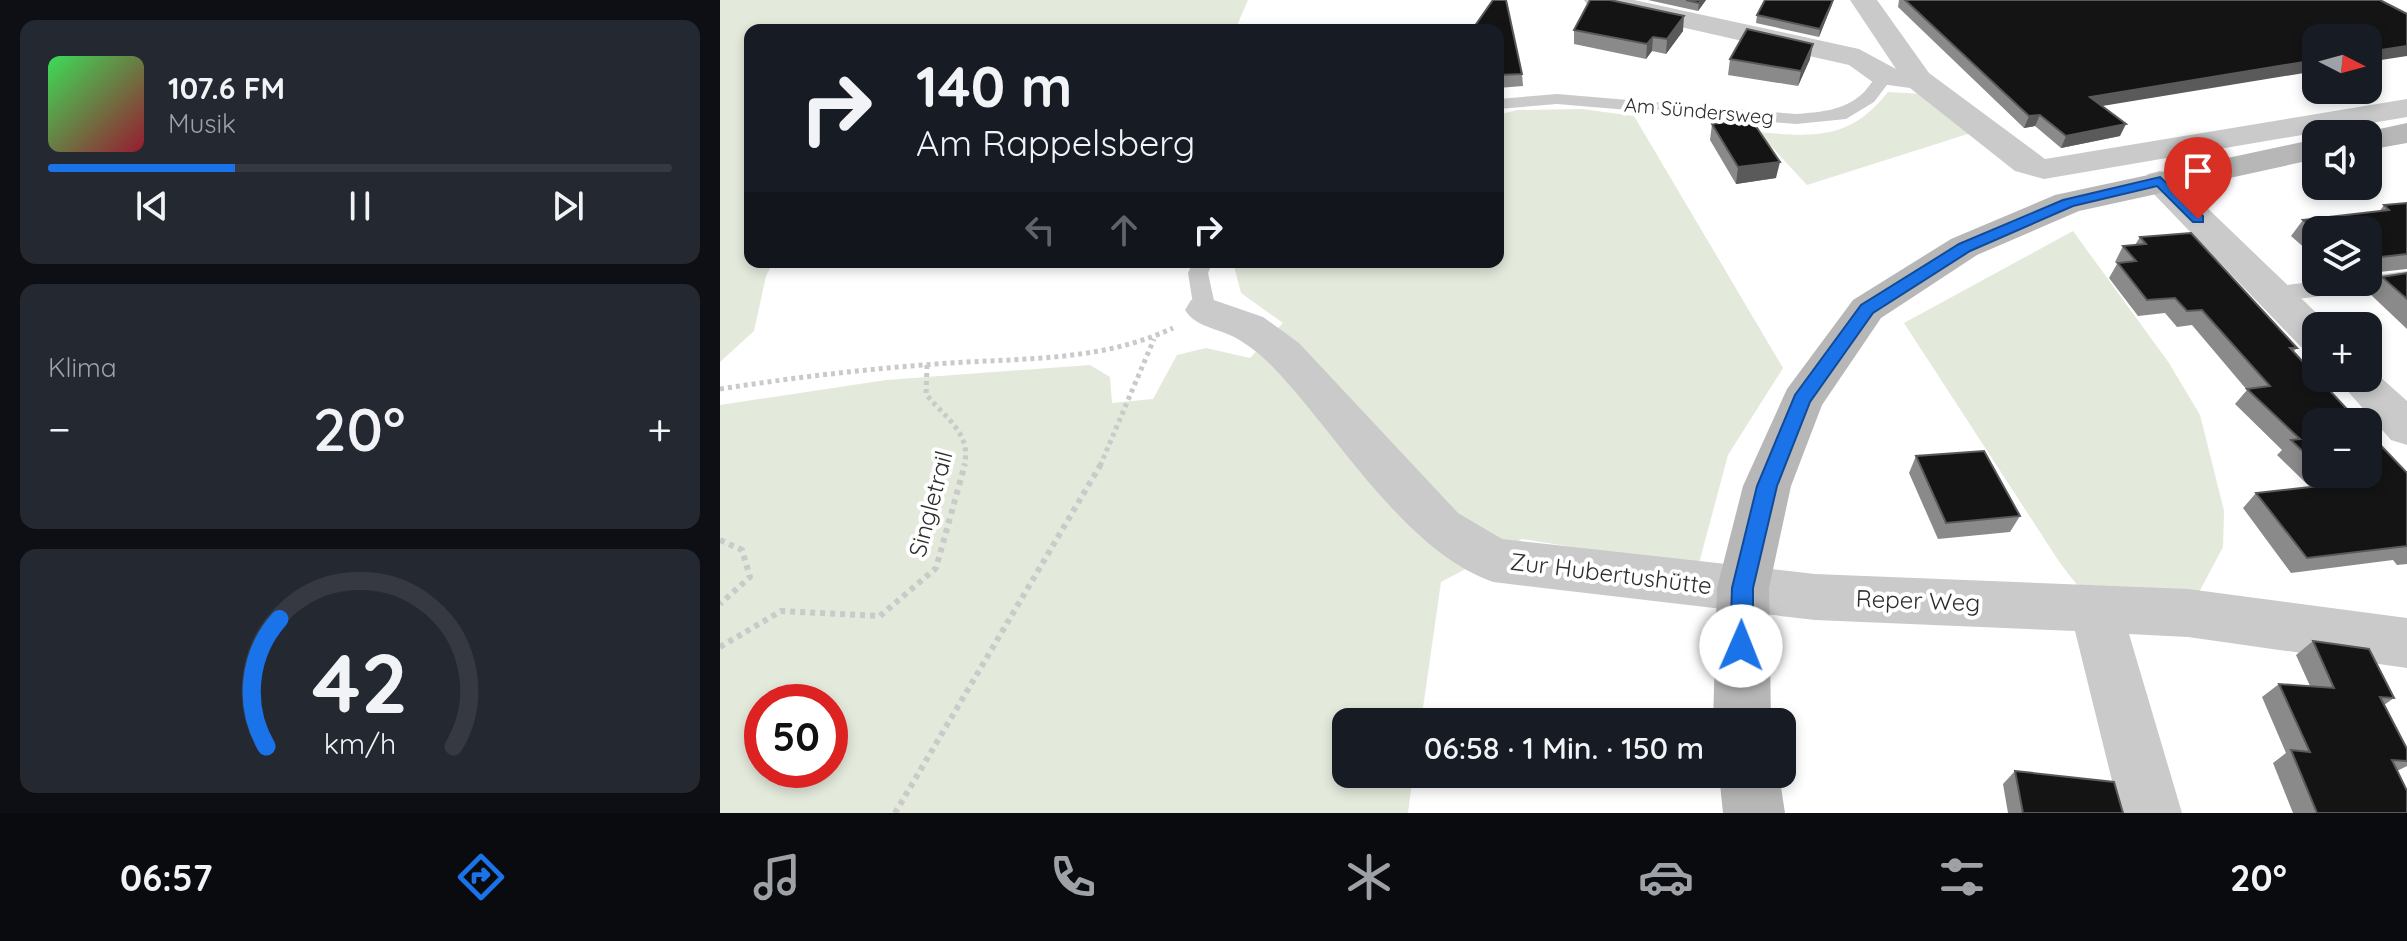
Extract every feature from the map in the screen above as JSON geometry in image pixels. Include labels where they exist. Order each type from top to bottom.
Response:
[{"type":"main road","points":[[2382,137],[2407,133]]},
{"type":"main road","points":[[1742,708],[1743,588],[1767,486],[1802,400],[1867,309],[1964,247],[2068,203],[2302,152]]},
{"type":"main road","points":[[1751,788],[1754,813]]},
{"type":"street","points":[[1597,0],[1859,58],[1885,77],[1918,79]]},
{"type":"street","points":[[1865,2],[1900,0]]},
{"type":"street","points":[[1865,2],[1918,79],[2027,164],[2044,169],[2407,108]]},
{"type":"street","points":[[2160,181],[2302,323]]},
{"type":"street","name":"Zur Hubertushütte","points":[[1205,310],[1249,327],[1284,353],[1441,527],[1493,560],[1743,588]]},
{"type":"street","points":[[2374,392],[2400,414]]},
{"type":"street","name":"Reper Weg","points":[[1743,588],[1815,597],[2188,613],[2407,643]]},
{"type":"street","points":[[2095,608],[2151,813]]},
{"type":"lane","name":"Am Sündersweg","points":[[1504,103],[1557,99],[1796,119],[1840,115],[1868,98],[1885,77]]},
{"type":"lane","points":[[1200,268],[1198,273],[1205,310]]},
{"type":"lane","points":[[2274,295],[2407,278]]},
{"type":"path","points":[[720,389],[788,377],[1100,353],[1154,339],[1205,310]]},
{"type":"path","points":[[895,813],[1099,468],[1154,339]]},
{"type":"path","name":"Singletrail","points":[[720,647],[781,611],[880,616],[936,568],[968,452],[957,425],[942,414],[926,394],[927,365]]},
{"type":"path","points":[[720,540],[742,550],[750,577],[720,604]]},
{"type":"shaded area","points":[[720,0],[1248,0],[1238,24],[744,24],[744,268],[770,268],[754,331],[720,362]]},
{"type":"shaded area","points":[[1888,92],[1922,94],[1971,133],[1807,185],[1758,132],[1797,135],[1830,132],[1860,119]]},
{"type":"shaded area","points":[[1582,109],[1634,116],[1783,368],[1728,455],[1698,567],[1522,539],[1441,582],[1423,708],[1332,708],[1332,788],[1411,788],[1408,813],[720,813],[720,405],[886,380],[1090,365],[1110,377],[1112,403],[1153,399],[1177,355],[1206,348],[1250,358],[1283,323],[1241,293],[1235,268],[1504,268],[1504,113],[1517,110]]},
{"type":"shaded area","points":[[2073,231],[2169,363],[2200,415],[2224,511],[2223,547],[2188,613],[2095,608],[2060,563],[1904,323]]},
{"type":"building","points":[[1493,0],[1506,0],[1522,74],[1504,75],[1504,24],[1476,24]]},
{"type":"building","points":[[1590,0],[1610,0],[1684,16],[1667,39],[1653,37],[1647,44],[1574,30]]},
{"type":"building","points":[[1765,0],[1833,0],[1820,29],[1757,15]]},
{"type":"building","points":[[1905,0],[2380,0],[2407,14],[2407,46],[2382,50],[2382,24],[2302,24],[2302,62],[2090,97],[2126,124],[2066,136],[2040,115],[2029,116]]},
{"type":"building","points":[[1747,29],[1813,44],[1801,71],[1730,59]]},
{"type":"building","points":[[1751,119],[1780,162],[1738,167],[1712,124]]},
{"type":"building","points":[[2407,203],[2407,254],[2382,257],[2382,216],[2337,216],[2389,210],[2384,205]]},
{"type":"building","points":[[2191,233],[2297,348],[2290,348],[2302,361],[2302,392],[2331,392],[2346,408],[2302,408],[2302,451],[2291,440],[2300,439],[2247,389],[2270,386],[2202,310],[2187,311],[2175,298],[2147,300],[2118,263],[2136,261],[2123,246],[2146,244],[2140,237]]},
{"type":"building","points":[[2407,273],[2407,299],[2382,277]]},
{"type":"building","points":[[2382,447],[2407,473],[2407,546],[2307,558],[2256,493],[2302,488],[2382,488]]},
{"type":"building","points":[[1984,451],[2020,516],[1946,523],[1916,456]]},
{"type":"building","points":[[2313,641],[2369,649],[2394,698],[2380,697],[2407,749],[2407,761],[2392,760],[2407,791],[2407,813],[2317,813],[2291,750],[2310,752],[2279,684],[2334,688]]},
{"type":"building","points":[[2015,771],[2114,782],[2123,813],[2023,813]]},
{"type":"route","points":[[1741,646],[1743,588],[1767,486],[1802,400],[1867,309],[1964,247],[2068,203],[2160,181],[2198,219]]}]
